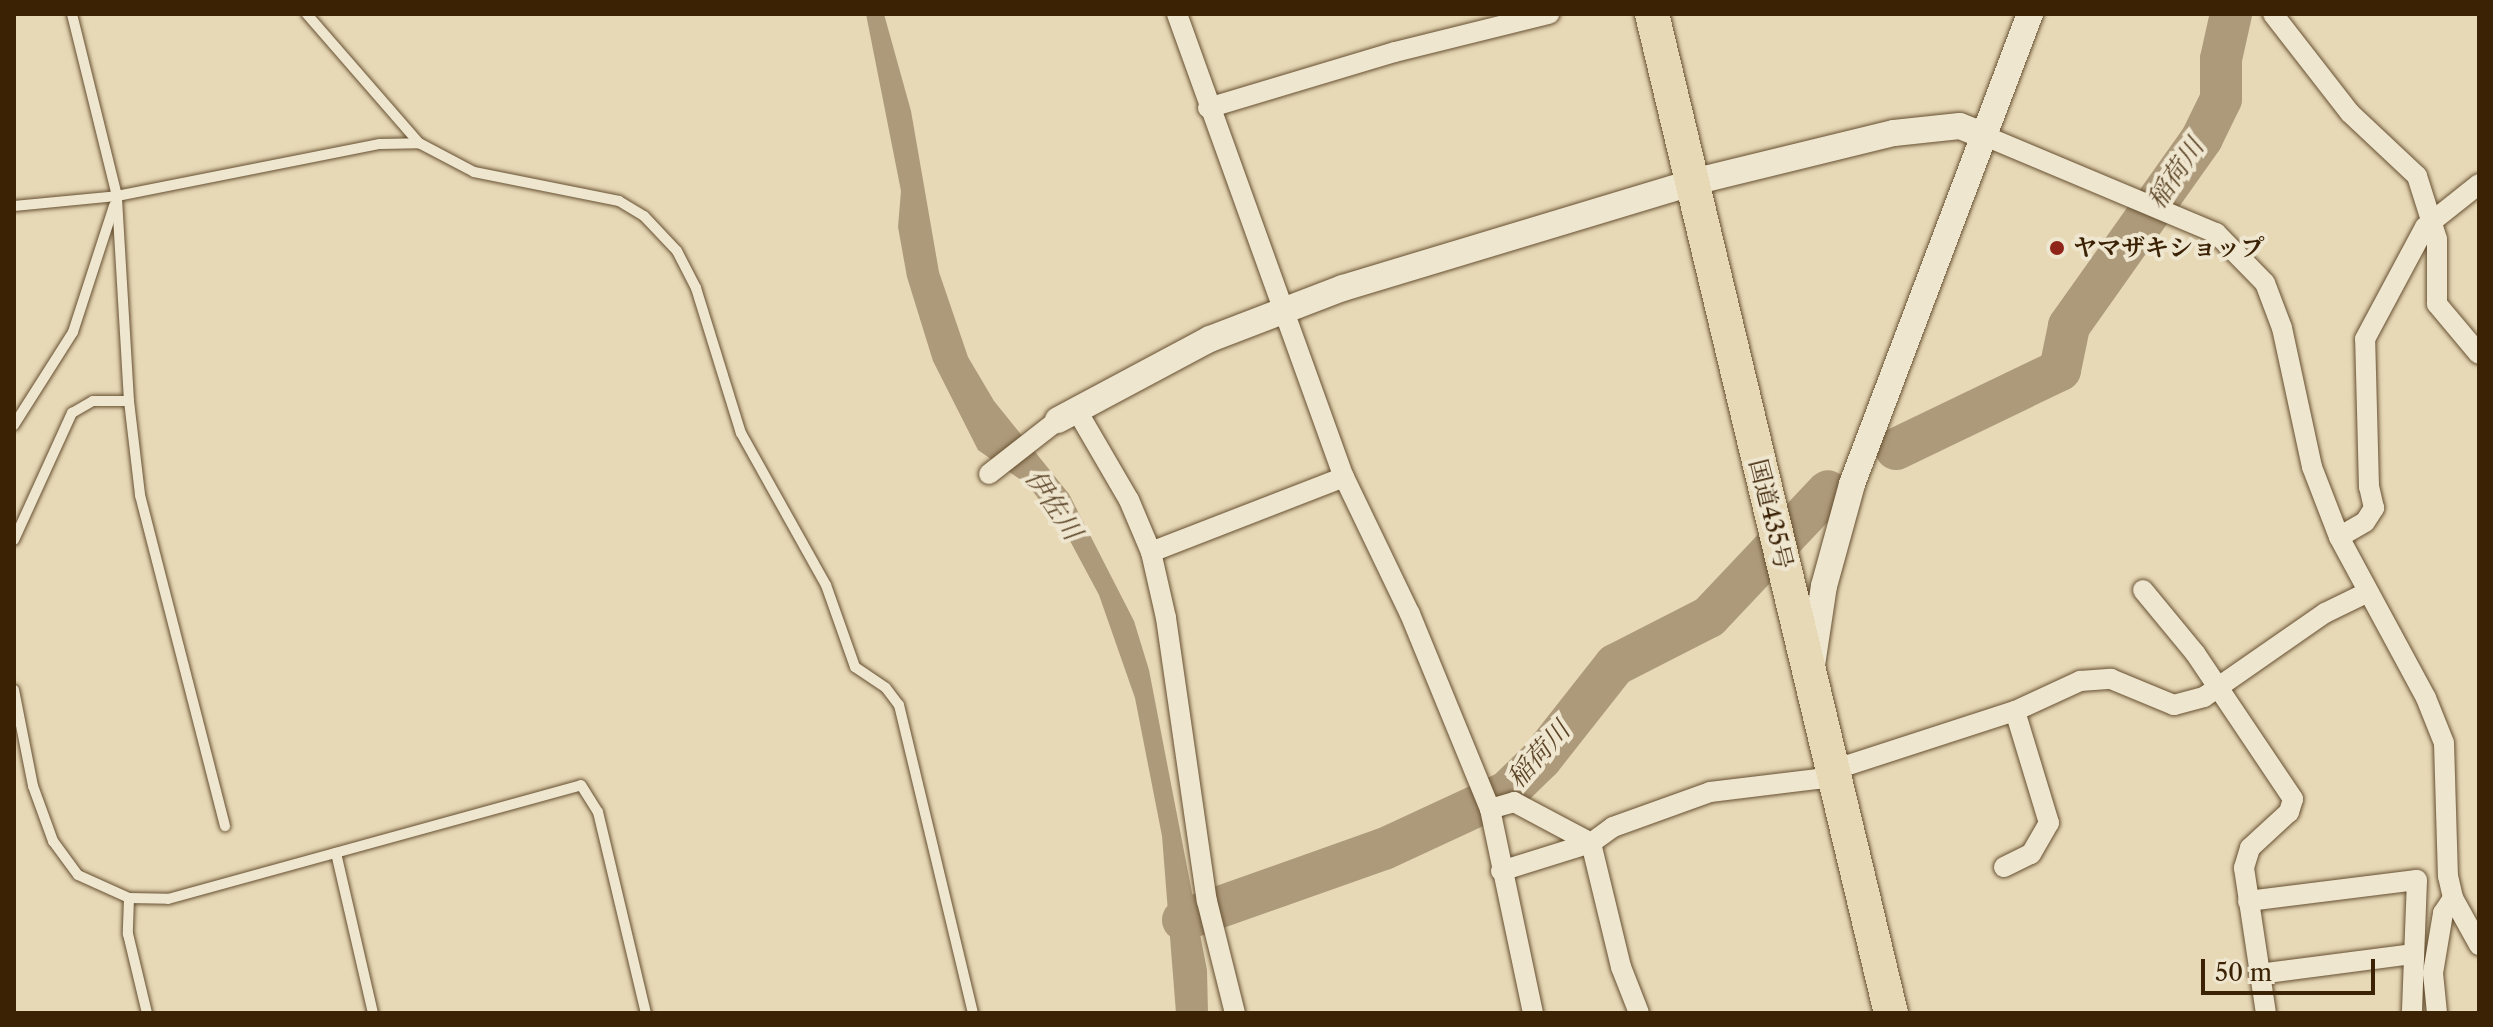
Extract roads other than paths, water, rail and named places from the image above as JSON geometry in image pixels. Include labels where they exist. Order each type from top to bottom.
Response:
[{"type":"highway","name":"国道435号","points":[[1652,14],[1891,1013]]},
{"type":"street","points":[[1177,14],[1280,309],[1344,477],[1410,614],[1490,809],[1533,1013]]},
{"type":"street","points":[[1208,108],[1395,52],[1549,14]]},
{"type":"street","points":[[1811,676],[1835,539],[2030,14]]},
{"type":"street","points":[[2273,14],[2350,113],[2417,176],[2433,217],[2437,304],[2479,354]]},
{"type":"street","points":[[989,474],[1067,414],[1280,309],[1693,182],[1933,125],[1960,126],[2216,233],[2265,283],[2282,328],[2312,467],[2339,537],[2426,698],[2444,743],[2453,898],[2479,945]]},
{"type":"street","points":[[2339,537],[2365,522],[2374,508],[2369,487],[2365,339],[2381,302],[2433,217],[2479,184]]},
{"type":"street","points":[[1067,414],[1129,500],[1151,552],[1166,618],[1207,901],[1235,1013]]},
{"type":"street","points":[[1151,552],[1344,477]]},
{"type":"street","points":[[2143,590],[2195,653],[2217,691],[2293,799],[2289,812],[2250,848],[2244,868],[2266,1013]]},
{"type":"street","points":[[1501,871],[1591,843],[1613,827],[1710,792],[1738,786],[1791,786],[2015,711],[2080,681],[2111,679],[2174,705],[2217,691],[2325,613],[2368,592]]},
{"type":"street","points":[[2004,867],[2031,854],[2049,823],[2015,711]]},
{"type":"street","points":[[1490,809],[1514,802],[1591,843],[1621,967],[1639,1013]]},
{"type":"street","points":[[2248,901],[2417,880],[2412,1013]]},
{"type":"street","points":[[2437,1013],[2433,973],[2443,913],[2453,898]]},
{"type":"street","points":[[2259,974],[2414,954]]},
{"type":"lane","points":[[72,14],[117,196],[129,401],[140,495],[225,826]]},
{"type":"lane","points":[[307,14],[419,143],[474,172],[619,201],[644,216],[677,251],[696,288],[741,433],[826,585],[855,667],[886,688],[899,705],[973,1013]]},
{"type":"lane","points":[[14,206],[117,196],[380,144],[419,143]]},
{"type":"lane","points":[[14,425],[73,332],[117,196]]},
{"type":"lane","points":[[14,540],[72,413],[93,401],[129,401]]},
{"type":"lane","points":[[14,690],[33,786],[53,841],[78,875],[129,898],[168,899],[581,785],[598,812],[646,1013]]},
{"type":"lane","points":[[336,853],[373,1013]]},
{"type":"lane","points":[[129,898],[128,934],[147,1013]]},
{"type":"water","name":"伊佐川","points":[[866,14],[884,14],[911,111],[939,272],[968,357],[994,401],[1069,494],[1134,621],[1149,670],[1207,970],[1208,1013],[1176,1013],[1162,836],[1135,698],[1099,595],[1069,539],[1028,485],[978,450],[933,361],[907,277],[898,227],[901,191]]},
{"type":"waterway","name":"稲荷川","points":[[1896,449],[2060,370],[2069,326],[2202,138],[2221,99],[2221,59],[2231,14]]},
{"type":"waterway","name":"稲荷川","points":[[1183,920],[1384,849],[1507,792],[1541,759],[1615,665],[1709,617],[1828,491]]},
{"type":"place","name":"ヤマザキショップ","points":[[2057,248]]}]
